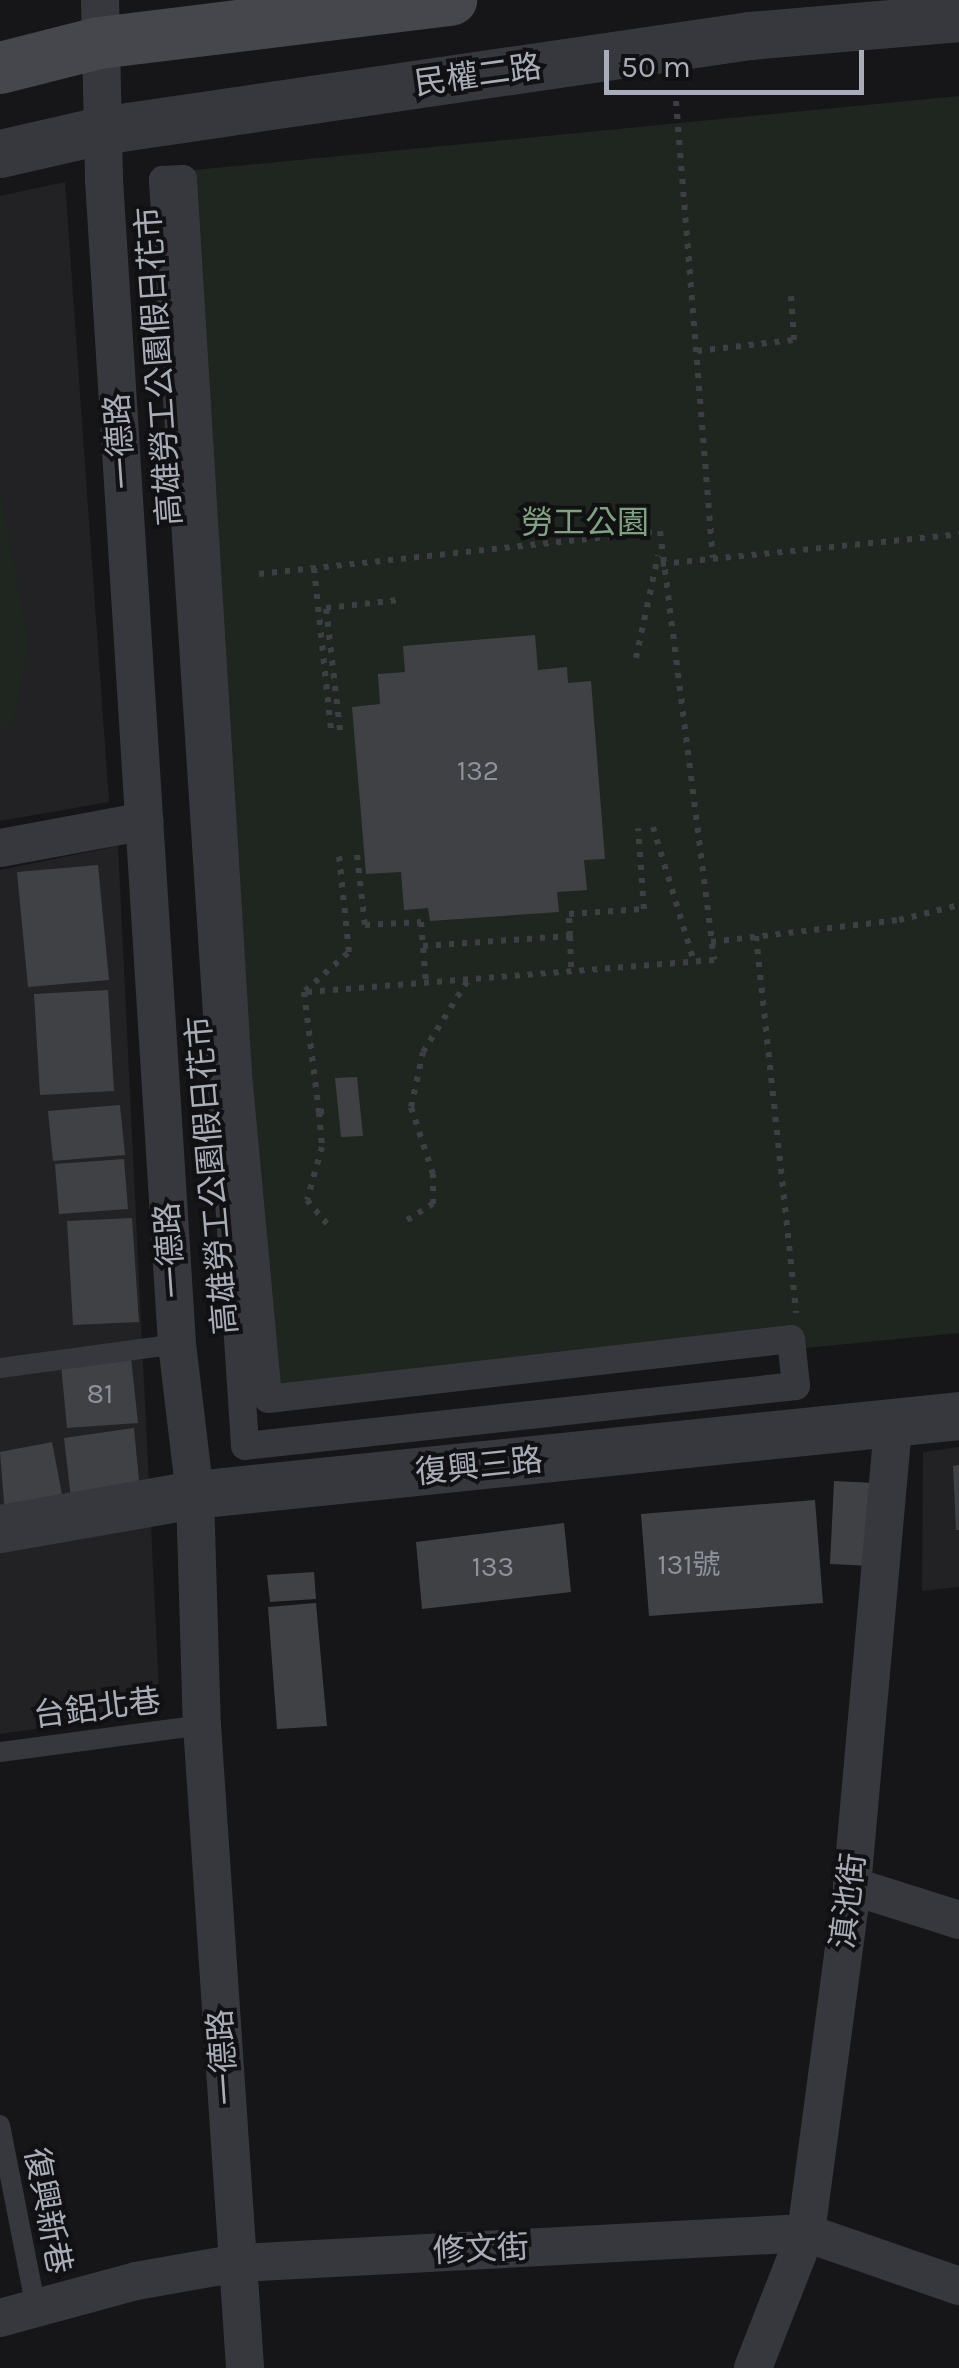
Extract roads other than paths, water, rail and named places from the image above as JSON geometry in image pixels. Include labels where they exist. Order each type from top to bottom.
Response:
[{"type":"main road","points":[[0,68],[100,22],[451,0]]},
{"type":"street","name":"民權二路","points":[[0,154],[102,130],[750,36],[959,18]]},
{"type":"street","name":"一德路","points":[[100,22],[102,130],[176,1344],[195,1495],[202,1726],[245,2368]]},
{"type":"street","name":"高雄勞工公園假日花市","points":[[183,179],[238,1074],[268,1399],[791,1340],[796,1386],[245,1446],[163,180],[183,179]]},
{"type":"street","points":[[0,848],[144,821]]},
{"type":"street","name":"復興三路","points":[[0,1529],[195,1495],[959,1416]]},
{"type":"street","name":"滇池街","points":[[753,2368],[806,2233],[852,1886],[894,1423]]},
{"type":"street","points":[[852,1886],[959,1920]]},
{"type":"street","name":"修文街","points":[[18,2313],[136,2280],[238,2263],[806,2233],[959,2286]]},
{"type":"lane","points":[[0,1368],[176,1344]]},
{"type":"lane","name":"台鋁北巷","points":[[0,1752],[202,1726]]},
{"type":"lane","name":"復興新巷","points":[[0,2125],[18,2313]]},
{"type":"park label","name":"勞工公園","points":[[585,523]]}]
